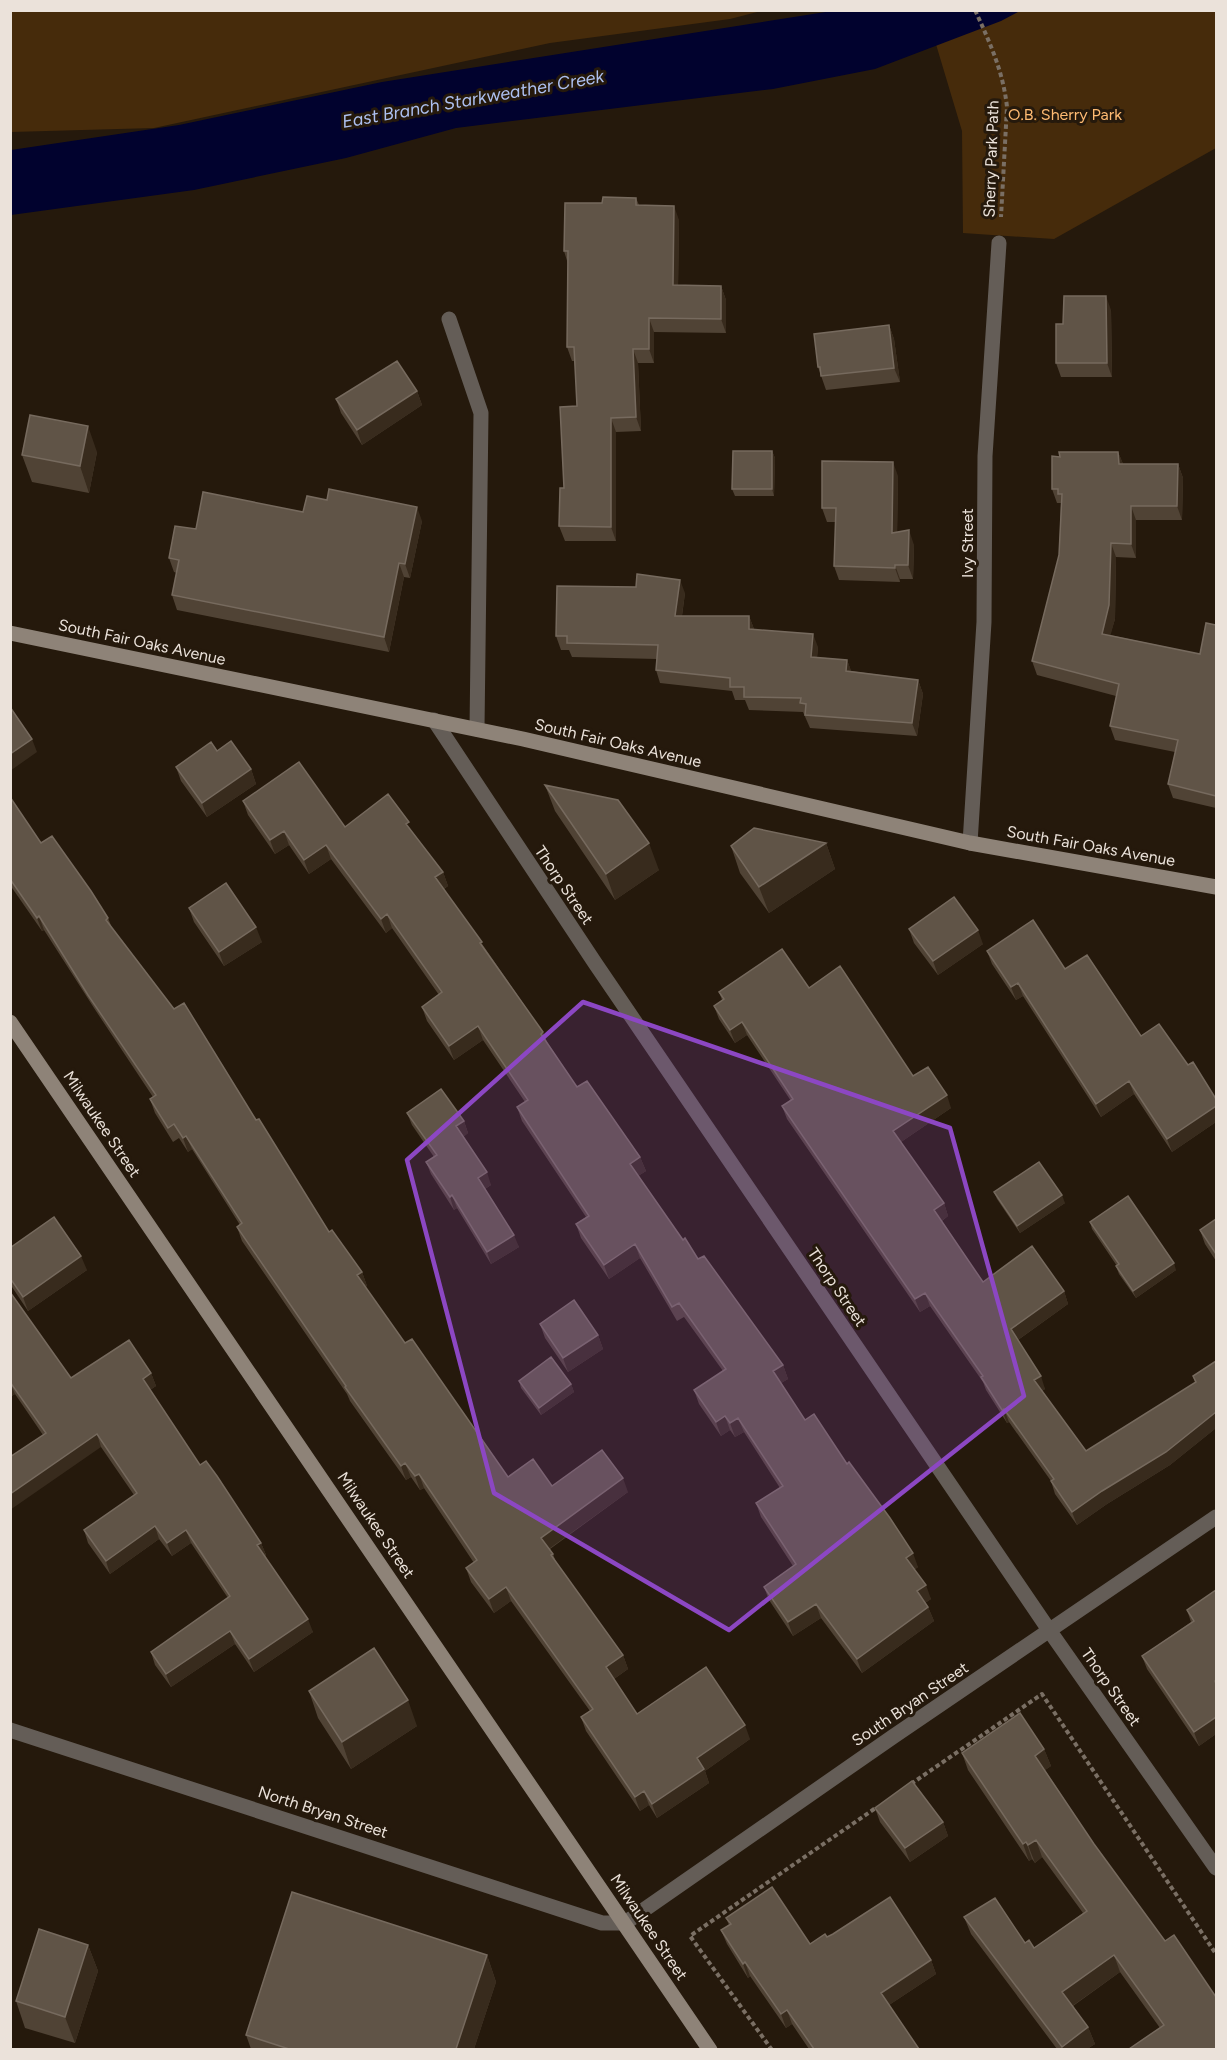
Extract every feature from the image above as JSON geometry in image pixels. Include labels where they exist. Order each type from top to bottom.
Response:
[{"type":"street","name":"Ivy Street","points":[[970,843],[984,622],[985,456],[999,243]]},
{"type":"street","points":[[449,319],[481,413],[477,729]]},
{"type":"street","name":"South Fair Oaks Avenue","points":[[10,633],[477,729],[970,843],[1216,887]]},
{"type":"street","name":"Thorp Street","points":[[434,720],[564,917],[1050,1630],[1216,1868]]},
{"type":"street","name":"Milwaukee Street","points":[[10,1022],[710,2049]]},
{"type":"street","name":"South Bryan Street","points":[[625,1923],[1216,1517]]},
{"type":"street","name":"North Bryan Street","points":[[10,1730],[602,1923],[625,1923]]},
{"type":"path","name":"Sherry Park Path","points":[[975,10],[997,58],[1007,107],[999,243]]},
{"type":"path","points":[[905,1788],[1042,1694],[1216,1954]]},
{"type":"path","points":[[772,2049],[690,1936],[886,1801]]},
{"type":"highlighted area","points":[[583,1002],[950,1128],[1024,1396],[729,1630],[494,1493],[407,1160]]},
{"type":"green space","points":[[10,11],[761,11],[730,19],[550,43],[154,128],[11,132]]},
{"type":"green space","name":"O.B. Sherry Park","points":[[926,11],[1216,11],[1216,148],[1054,239],[963,233],[962,131]]},
{"type":"water","name":"East Branch Starkweather Creek","points":[[832,11],[1020,11],[1001,21],[875,69],[773,89],[456,128],[346,158],[194,190],[11,215],[11,150],[179,125],[382,82]]},
{"type":"building","points":[[603,197],[636,198],[636,205],[674,206],[673,285],[721,286],[721,319],[649,318],[649,349],[633,349],[636,417],[611,418],[611,527],[559,526],[560,488],[564,488],[560,407],[577,406],[574,347],[567,347],[568,251],[564,251],[565,203],[602,203]]},
{"type":"building","points":[[1064,296],[1106,296],[1107,363],[1056,363],[1056,324],[1063,324]]},
{"type":"building","points":[[889,325],[894,368],[821,376],[814,334]]},
{"type":"building","points":[[397,361],[417,391],[357,430],[336,399]]},
{"type":"building","points":[[30,415],[88,426],[80,466],[22,455]]},
{"type":"building","points":[[733,451],[772,451],[772,489],[732,489]]},
{"type":"building","points":[[1059,452],[1118,452],[1119,464],[1178,464],[1177,506],[1131,506],[1131,544],[1111,543],[1109,605],[1102,634],[1200,654],[1206,623],[1216,625],[1216,796],[1168,784],[1178,740],[1110,726],[1119,684],[1032,661],[1059,555],[1062,494],[1058,494],[1058,489],[1052,489],[1052,456],[1060,457]]},
{"type":"building","points":[[822,461],[893,462],[892,533],[909,530],[908,565],[895,565],[895,568],[834,566],[836,508],[822,508]]},
{"type":"building","points":[[329,489],[417,507],[405,564],[399,563],[384,637],[172,595],[179,560],[169,558],[175,526],[196,529],[203,492],[303,512],[307,496],[327,500]]},
{"type":"building","points":[[637,574],[680,580],[675,616],[749,616],[749,629],[813,634],[811,657],[847,660],[846,671],[918,680],[912,723],[805,715],[806,704],[800,703],[801,698],[744,697],[744,687],[730,687],[730,678],[656,670],[658,645],[567,643],[567,636],[556,636],[557,586],[636,587]]},
{"type":"building","points":[[10,707],[32,739],[10,754]]},
{"type":"building","points":[[231,741],[251,769],[202,803],[176,767],[211,742],[217,751]]},
{"type":"building","points":[[299,762],[345,827],[388,794],[409,822],[406,824],[443,872],[435,877],[543,1032],[541,1034],[577,1087],[587,1081],[640,1157],[630,1164],[683,1240],[685,1238],[698,1259],[704,1256],[783,1365],[773,1371],[805,1420],[814,1414],[847,1464],[849,1462],[913,1553],[906,1558],[926,1585],[917,1591],[928,1607],[857,1659],[816,1604],[788,1622],[764,1587],[796,1564],[756,1503],[783,1486],[738,1418],[730,1423],[725,1416],[716,1422],[694,1390],[726,1369],[679,1303],[672,1307],[635,1244],[604,1265],[576,1224],[589,1216],[517,1107],[528,1100],[478,1026],[449,1046],[422,1007],[442,992],[387,914],[381,919],[326,845],[304,860],[284,831],[270,840],[243,801]]},
{"type":"building","points":[[545,785],[618,800],[649,843],[606,874]]},
{"type":"building","points":[[10,797],[41,843],[52,836],[91,891],[108,918],[106,920],[174,1009],[184,1003],[329,1232],[332,1230],[362,1272],[357,1275],[405,1343],[412,1339],[508,1477],[533,1459],[552,1486],[602,1450],[623,1478],[541,1538],[623,1655],[606,1667],[637,1714],[706,1667],[745,1725],[697,1758],[704,1769],[652,1804],[644,1791],[635,1797],[581,1717],[593,1709],[506,1587],[489,1599],[466,1568],[477,1560],[419,1474],[415,1476],[405,1463],[401,1466],[345,1387],[237,1227],[242,1223],[186,1136],[183,1138],[174,1124],[168,1128],[150,1099],[156,1095],[88,995],[39,916],[37,918],[10,879]]},
{"type":"building","points":[[754,828],[826,843],[759,887],[731,846]]},
{"type":"building","points":[[226,883],[256,927],[219,952],[189,908]]},
{"type":"building","points":[[954,897],[978,930],[933,961],[909,929]]},
{"type":"building","points":[[1033,920],[1065,969],[1087,955],[1141,1036],[1159,1024],[1188,1065],[1193,1062],[1216,1099],[1216,1106],[1167,1139],[1129,1081],[1096,1104],[1018,983],[1011,987],[987,951]]},
{"type":"building","points":[[782,949],[809,988],[840,966],[913,1076],[928,1067],[947,1095],[893,1131],[944,1203],[934,1210],[983,1282],[1032,1246],[1064,1291],[1011,1329],[1041,1376],[1034,1380],[1086,1451],[1196,1382],[1193,1376],[1216,1361],[1216,1412],[1166,1452],[1072,1512],[1051,1481],[1054,1479],[1004,1409],[1002,1410],[981,1377],[983,1376],[925,1293],[915,1299],[782,1106],[793,1099],[742,1022],[730,1030],[714,1006],[724,999],[719,992]]},
{"type":"building","points":[[441,1089],[464,1121],[456,1126],[487,1172],[478,1178],[514,1235],[487,1252],[452,1195],[450,1197],[426,1162],[437,1155],[407,1113]]},
{"type":"building","points":[[1039,1162],[1062,1195],[1017,1226],[994,1192]]},
{"type":"building","points":[[1128,1196],[1174,1263],[1133,1291],[1116,1266],[1119,1264],[1090,1222]]},
{"type":"building","points":[[54,1217],[81,1256],[23,1297],[10,1278],[10,1248]]},
{"type":"building","points":[[1216,1219],[1216,1254],[1200,1230]]},
{"type":"building","points":[[10,1292],[71,1378],[129,1340],[151,1373],[143,1379],[200,1465],[206,1461],[217,1476],[261,1543],[257,1545],[308,1619],[249,1659],[230,1631],[166,1674],[151,1652],[230,1596],[186,1530],[167,1543],[155,1526],[106,1561],[84,1530],[137,1493],[97,1434],[10,1494],[10,1457],[46,1433],[10,1382]]},
{"type":"building","points":[[574,1300],[598,1335],[563,1358],[540,1324]]},
{"type":"building","points":[[551,1357],[571,1384],[539,1408],[519,1381]]},
{"type":"building","points":[[1216,1590],[1216,1717],[1194,1732],[1142,1656],[1194,1621],[1187,1610]]},
{"type":"building","points":[[374,1648],[408,1700],[342,1742],[309,1691]]},
{"type":"building","points":[[1020,1713],[1044,1749],[1035,1756],[1094,1844],[1165,1941],[1174,1935],[1216,1997],[1216,2049],[1129,2049],[1164,2025],[1114,1955],[1062,1992],[1088,2027],[1062,2047],[964,1917],[995,1898],[1025,1943],[1029,1940],[1034,1948],[1087,1911],[1036,1840],[1028,1845],[1026,1842],[1023,1844],[962,1753]]},
{"type":"building","points":[[912,1781],[943,1822],[905,1848],[875,1808]]},
{"type":"building","points":[[772,1887],[810,1944],[825,1934],[827,1937],[833,1934],[890,1897],[931,1960],[881,1993],[919,2049],[814,2049],[787,2010],[781,2014],[745,1962],[743,1964],[721,1930],[731,1924],[726,1918]]},
{"type":"building","points":[[292,1892],[487,1955],[456,2049],[289,2049],[246,2035]]},
{"type":"building","points":[[39,1929],[88,1945],[65,2017],[16,2001]]}]
